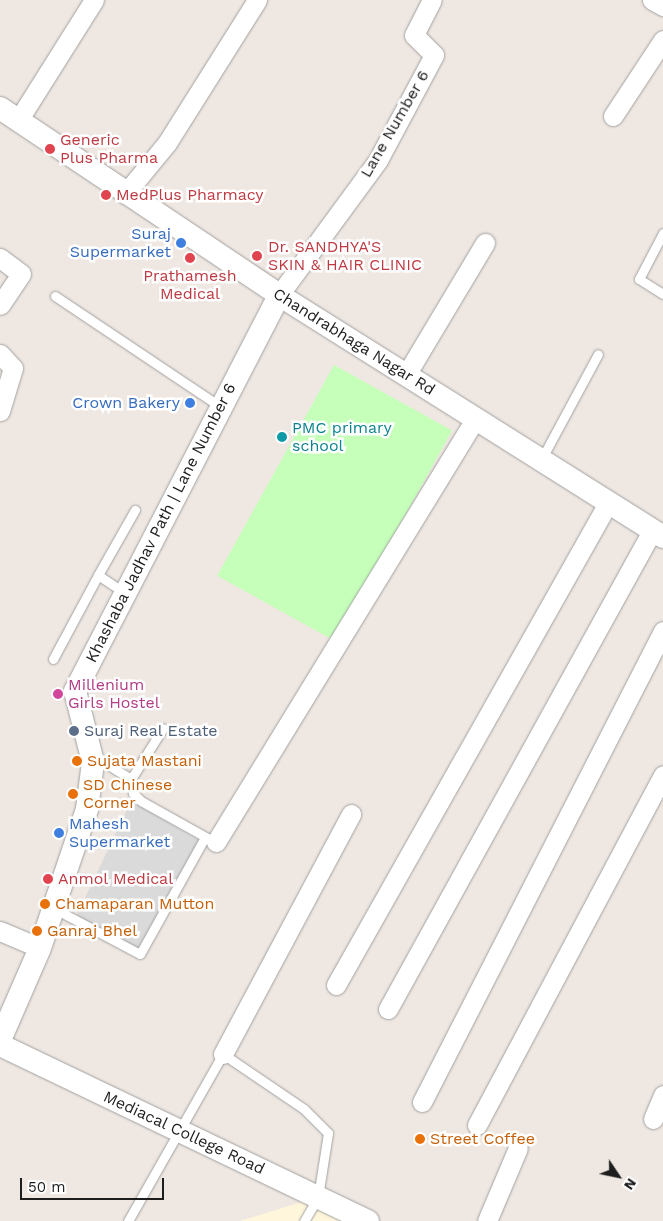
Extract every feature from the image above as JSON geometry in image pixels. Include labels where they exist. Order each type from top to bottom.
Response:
[{"type":"street","points":[[10,113],[94,0]]},
{"type":"street","points":[[125,194],[167,143],[256,0]]},
{"type":"street","name":"Lane Number 6","points":[[279,295],[378,160],[434,55],[414,35],[432,0]]},
{"type":"street","points":[[652,0],[663,6]]},
{"type":"street","points":[[614,116],[663,40]]},
{"type":"street","name":"Chandrabhaga Nagar Rd","points":[[10,113],[125,194],[279,295],[658,534]]},
{"type":"street","points":[[406,375],[485,243]]},
{"type":"street","points":[[0,258],[21,274],[0,305]]},
{"type":"street","name":"Khashaba Jadhav Path | Lane Number 6","points":[[0,1040],[40,948],[87,809],[91,754],[75,691],[279,295]]},
{"type":"street","points":[[0,354],[14,368],[0,411]]},
{"type":"street","points":[[210,840],[475,418]]},
{"type":"street","points":[[336,985],[608,502]]},
{"type":"street","points":[[388,1008],[658,534]]},
{"type":"street","points":[[422,1102],[663,631]]},
{"type":"street","points":[[477,1125],[663,775]]},
{"type":"street","points":[[223,1054],[351,814]]},
{"type":"street","points":[[0,931],[40,948]]},
{"type":"street","name":"Mediacal College Road","points":[[0,1045],[368,1221]]},
{"type":"street","points":[[653,1119],[663,1095]]},
{"type":"street","points":[[487,1221],[518,1148]]},
{"type":"lane","points":[[663,234],[638,279],[663,294]]},
{"type":"lane","points":[[55,296],[222,407]]},
{"type":"lane","points":[[541,460],[598,354]]},
{"type":"lane","points":[[53,659],[135,510]]},
{"type":"lane","points":[[98,575],[125,593]]},
{"type":"lane","points":[[54,908],[140,954],[210,840],[141,801],[133,793],[131,779],[162,728]]},
{"type":"lane","points":[[91,754],[131,779]]},
{"type":"lane","points":[[128,1221],[182,1132],[223,1054],[322,1123],[328,1133],[318,1197],[304,1221]]},
{"type":"shaded area","points":[[131,801],[200,841],[137,955],[76,917]]},
{"type":"shaded area","points":[[318,1197],[369,1221],[240,1221]]},
{"type":"green space","points":[[334,365],[452,430],[335,641],[217,576]]},
{"type":"place","name":"Generic Plus Pharma","points":[[50,149]]},
{"type":"place","name":"MedPlus Pharmacy","points":[[106,195]]},
{"type":"place","name":"Suraj Supermarket","points":[[181,243]]},
{"type":"place","name":"Dr. SANDHYA'S SKIN & HAIR CLINIC","points":[[257,256]]},
{"type":"place","name":"Prathamesh Medical","points":[[190,258]]},
{"type":"place","name":"Crown Bakery","points":[[190,403]]},
{"type":"place","name":"PMC primary school","points":[[282,437]]},
{"type":"place","name":"Millenium Girls Hostel","points":[[58,694]]},
{"type":"place","name":"Suraj Real Estate","points":[[74,731]]},
{"type":"place","name":"Sujata Mastani","points":[[77,761]]},
{"type":"place","name":"SD Chinese Corner","points":[[73,794]]},
{"type":"place","name":"Mahesh Supermarket","points":[[59,833]]},
{"type":"place","name":"Anmol Medical","points":[[48,879]]},
{"type":"place","name":"Chamaparan Mutton","points":[[45,904]]},
{"type":"place","name":"Ganraj Bhel","points":[[37,931]]},
{"type":"place","name":"Street Coffee","points":[[420,1139]]}]
